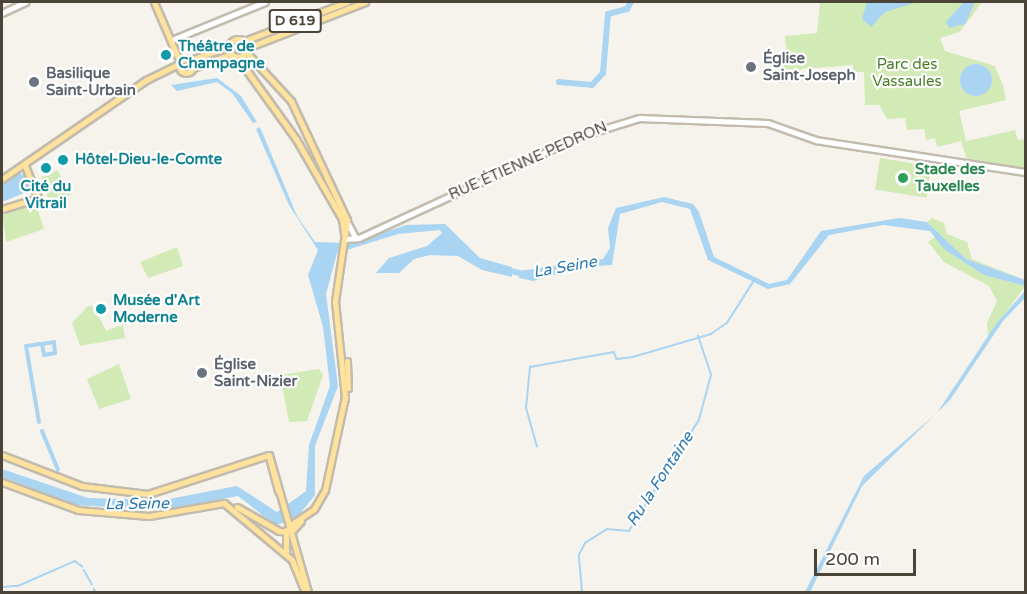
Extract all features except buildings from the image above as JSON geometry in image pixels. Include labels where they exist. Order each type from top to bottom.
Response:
[{"type":"main road","points":[[156,2],[184,61],[183,72]]},
{"type":"main road","points":[[156,2],[184,61],[193,68]]},
{"type":"main road","name":"D 619","points":[[244,41],[347,2]]},
{"type":"main road","name":"D 619","points":[[246,50],[365,2]]},
{"type":"main road","points":[[2,179],[161,70],[228,47],[233,40],[244,41],[246,50],[291,101],[342,203],[348,223],[335,301],[350,378],[325,489],[301,521],[290,528],[272,529],[224,503],[128,515],[71,509],[2,482]]},
{"type":"main road","points":[[228,47],[231,54],[237,57],[278,108],[336,208],[344,241]]},
{"type":"main road","points":[[237,57],[246,50]]},
{"type":"main road","points":[[161,70],[183,72],[231,54]]},
{"type":"main road","points":[[2,209],[38,198],[22,167]]},
{"type":"main road","points":[[336,208],[342,203]]},
{"type":"main road","points":[[2,455],[82,486],[148,494],[269,455],[302,567],[306,592]]},
{"type":"main road","points":[[224,503],[286,554],[306,592]]},
{"type":"main road","points":[[286,554],[290,528]]},
{"type":"street","points":[[2,14],[26,2]]},
{"type":"street","points":[[174,39],[262,3]]},
{"type":"street","name":"RUE ÉTIENNE PEDRON","points":[[344,241],[356,238],[581,136],[639,118],[768,123],[816,141],[1026,172]]},
{"type":"street","points":[[348,223],[356,238]]},
{"type":"green space","name":"Parc des Vassaules","points":[[820,2],[982,2],[960,32],[940,38],[945,51],[995,66],[1003,85],[1006,100],[959,111],[966,141],[1015,130],[1018,140],[1025,139],[1025,171],[969,165],[961,141],[937,147],[935,138],[926,140],[924,129],[907,130],[905,118],[887,119],[879,105],[865,105],[864,72],[853,72],[853,65],[801,69],[802,81],[779,83],[777,56],[787,53],[785,36],[817,33]]},
{"type":"green space","name":"Stade des Tauxelles","points":[[880,158],[931,166],[926,198],[875,190]]},
{"type":"green space","points":[[57,170],[72,193],[51,208],[41,177]]},
{"type":"green space","points":[[35,202],[44,229],[6,242],[2,211]]},
{"type":"green space","points":[[932,218],[944,223],[947,234],[967,242],[972,259],[1025,280],[966,259],[927,222]]},
{"type":"green space","points":[[935,237],[984,275],[1025,286],[988,337],[987,323],[997,301],[989,286],[944,262],[928,242]]},
{"type":"green space","points":[[177,247],[183,266],[148,278],[140,262]]},
{"type":"green space","points":[[88,306],[94,306],[106,331],[123,324],[125,338],[80,346],[72,323]]},
{"type":"green space","points":[[119,364],[131,399],[99,409],[87,379]]},
{"type":"green space","points":[[319,369],[323,375],[307,421],[289,422],[280,375]]},
{"type":"water","points":[[867,2],[917,2],[885,12],[871,27],[862,19]]},
{"type":"water","points":[[964,2],[975,2],[965,24],[949,28],[946,22]]},
{"type":"water","points":[[976,64],[987,69],[992,80],[987,91],[976,96],[965,91],[960,80],[965,69]]},
{"type":"water","points":[[217,78],[241,96],[257,122],[253,123],[232,93],[217,82],[177,91],[171,85]]},
{"type":"water","points":[[260,127],[297,216],[315,242],[353,243],[406,225],[445,224],[480,258],[512,267],[512,277],[482,270],[458,256],[430,255],[414,259],[399,273],[376,273],[389,258],[427,246],[442,233],[440,230],[398,234],[337,253],[326,294],[338,386],[315,446],[315,495],[295,520],[275,525],[238,496],[172,509],[169,499],[237,486],[277,512],[306,491],[309,445],[330,386],[323,327],[308,275],[318,250],[289,205],[256,129]]},
{"type":"water","points":[[17,172],[26,176],[29,191],[2,202],[2,182]]},
{"type":"water","points":[[664,197],[693,204],[699,212],[714,257],[769,284],[787,280],[821,231],[899,218],[927,222],[966,259],[1025,280],[1025,286],[984,275],[944,249],[930,231],[883,225],[829,235],[790,284],[768,289],[708,260],[690,209],[662,202],[620,214],[612,265],[581,267],[533,281],[519,278],[519,271],[603,259],[610,248],[608,228],[616,208]]},
{"type":"water","points":[[1025,291],[1025,298],[1003,321],[950,400],[938,412],[996,324]]},
{"type":"water","points":[[934,415],[862,486],[810,592],[805,592],[864,476]]},
{"type":"water","points":[[2,469],[88,498],[160,500],[165,510],[75,505],[2,477]]},
{"type":"waterway","points":[[559,82],[592,85],[603,73],[608,14],[627,9],[631,2]]},
{"type":"waterway","name":"La Seine","points":[[504,269],[526,275]]},
{"type":"waterway","points":[[537,447],[526,408],[530,367],[614,352],[617,359],[633,357],[711,334],[727,323],[753,282]]},
{"type":"waterway","name":"Ru la Fontaine","points":[[582,592],[579,555],[585,543],[607,529],[629,531],[699,420],[711,375],[698,336]]},
{"type":"waterway","points":[[54,342],[55,353],[44,355],[42,344],[54,342]]},
{"type":"waterway","points":[[27,346],[40,344]]},
{"type":"waterway","points":[[26,346],[39,422]]},
{"type":"waterway","points":[[42,431],[58,470]]},
{"type":"waterway","name":"Ru la Fontaine","points":[[2,587],[18,586],[75,561],[82,566]]},
{"type":"waterway","name":"Ru la Fontaine","points":[[84,570],[92,584]]},
{"type":"place","name":"Théâtre de Champagne","points":[[166,55]]},
{"type":"place","name":"Église Saint-Joseph","points":[[751,67]]},
{"type":"place","name":"Basilique Saint-Urbain","points":[[34,82]]},
{"type":"place","name":"Hôtel-Dieu-le-Comte","points":[[63,160]]},
{"type":"place","name":"Cité du Vitrail","points":[[46,168]]},
{"type":"place","name":"Stade des Tauxelles","points":[[903,178]]},
{"type":"place","name":"Musée d'Art Moderne","points":[[101,309]]},
{"type":"place","name":"Église Saint-Nizier","points":[[202,373]]}]
